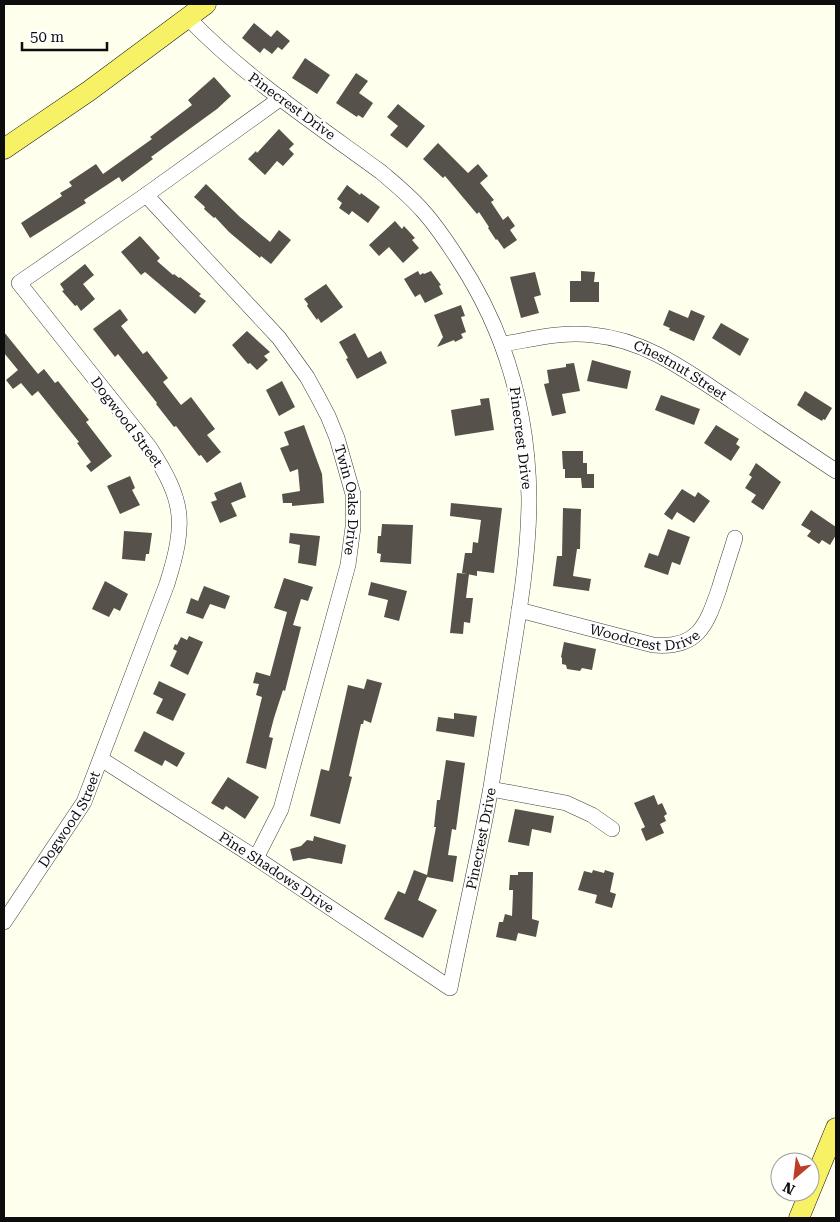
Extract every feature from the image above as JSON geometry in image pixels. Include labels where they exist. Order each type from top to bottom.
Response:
[{"type":"main road","points":[[4,149],[89,91],[206,4]]},
{"type":"main road","points":[[799,1218],[836,1128]]},
{"type":"street","name":"Pinecrest Drive","points":[[188,18],[238,66],[381,172],[423,211],[448,242],[468,273],[503,344],[519,400],[528,469],[529,500],[519,610],[490,789],[450,988]]},
{"type":"street","name":"Dogwood Street","points":[[4,922],[84,802],[174,563],[180,530],[177,499],[164,469],[150,448],[19,283],[281,98]]},
{"type":"street","name":"Twin Oaks Drive","points":[[146,195],[278,338],[307,377],[328,416],[337,438],[353,494],[353,526],[348,565],[281,809],[256,858]]},
{"type":"street","name":"Chestnut Street","points":[[503,344],[559,334],[576,334],[610,337],[641,346],[684,370],[836,471]]},
{"type":"street","name":"Woodcrest Drive","points":[[519,610],[653,645],[674,645],[693,637],[707,622],[736,538]]},
{"type":"street","name":"Pine Shadows Drive","points":[[101,759],[256,858],[450,988]]},
{"type":"street","points":[[490,789],[566,803],[592,815],[612,829]]},
{"type":"building","points":[[254,23],[271,37],[277,30],[290,41],[282,50],[278,47],[272,54],[264,48],[260,53],[242,38]]},
{"type":"building","points":[[305,58],[330,75],[317,94],[292,78]]},
{"type":"building","points":[[356,73],[368,81],[359,93],[373,103],[363,118],[358,115],[357,117],[336,103]]},
{"type":"building","points":[[214,77],[231,96],[217,109],[151,157],[153,159],[122,182],[119,177],[84,200],[86,203],[30,238],[21,223],[62,196],[60,193],[72,186],[69,182],[96,164],[103,174],[152,139],[150,137],[192,105],[188,100]]},
{"type":"building","points":[[398,104],[425,126],[407,148],[390,135],[398,126],[387,117]]},
{"type":"building","points":[[279,129],[294,144],[289,149],[294,154],[283,166],[277,161],[265,175],[248,159],[256,151],[257,153]]},
{"type":"building","points":[[438,143],[468,173],[478,164],[488,176],[480,183],[494,200],[491,202],[503,220],[508,216],[515,226],[510,230],[517,240],[504,249],[496,240],[479,212],[477,214],[445,176],[443,178],[423,159]]},
{"type":"building","points":[[206,184],[240,217],[270,242],[279,230],[291,240],[271,264],[261,256],[260,258],[229,232],[194,197]]},
{"type":"building","points":[[347,185],[380,207],[368,223],[352,211],[349,215],[339,208],[342,203],[337,199]]},
{"type":"building","points":[[395,221],[402,229],[404,226],[415,238],[412,240],[419,248],[403,263],[389,247],[379,256],[369,245]]},
{"type":"building","points":[[140,236],[160,258],[157,261],[173,275],[180,277],[201,294],[199,296],[206,301],[195,314],[145,272],[141,275],[121,252]]},
{"type":"building","points":[[85,264],[94,275],[83,284],[95,299],[81,311],[62,291],[64,290],[60,284]]},
{"type":"building","points":[[418,271],[420,275],[431,271],[441,285],[439,286],[443,294],[425,303],[420,294],[415,297],[404,279]]},
{"type":"building","points":[[581,271],[595,272],[594,282],[599,282],[599,302],[570,302],[570,281],[581,281]]},
{"type":"building","points":[[535,272],[541,295],[534,297],[539,313],[521,318],[510,277]]},
{"type":"building","points":[[326,284],[343,307],[321,323],[307,306],[308,304],[304,299]]},
{"type":"building","points":[[461,305],[465,316],[461,317],[466,332],[461,334],[463,338],[437,347],[443,337],[434,315]]},
{"type":"building","points":[[120,309],[128,320],[121,326],[143,354],[147,351],[168,378],[163,382],[181,405],[191,397],[215,429],[207,435],[221,452],[207,463],[201,455],[199,456],[176,426],[174,427],[118,354],[115,357],[93,329]]},
{"type":"building","points":[[669,310],[688,318],[691,310],[705,316],[694,341],[669,330],[670,328],[663,325]]},
{"type":"building","points":[[721,323],[749,339],[740,356],[712,338]]},
{"type":"building","points":[[247,331],[270,352],[264,356],[268,360],[257,370],[250,363],[248,364],[232,345]]},
{"type":"building","points":[[4,332],[38,374],[44,369],[55,383],[58,381],[89,420],[86,422],[112,456],[91,472],[86,466],[91,462],[77,443],[79,442],[38,391],[32,396],[21,383],[13,389],[6,380],[18,370],[4,353]]},
{"type":"building","points":[[355,333],[368,358],[381,351],[387,363],[357,379],[339,342]]},
{"type":"building","points":[[592,360],[631,371],[627,389],[587,381]]},
{"type":"building","points":[[574,363],[580,391],[562,394],[566,413],[552,416],[544,384],[549,383],[547,370],[566,367],[566,364]]},
{"type":"building","points":[[282,381],[295,407],[279,416],[266,390]]},
{"type":"building","points":[[805,391],[832,408],[825,420],[823,419],[822,421],[797,405]]},
{"type":"building","points":[[661,395],[700,409],[694,425],[655,410]]},
{"type":"building","points":[[489,398],[494,430],[455,436],[451,410],[481,405],[480,399]]},
{"type":"building","points":[[304,425],[322,474],[324,503],[292,506],[292,503],[283,503],[282,494],[300,491],[298,469],[290,472],[280,448],[289,445],[284,432]]},
{"type":"building","points":[[716,425],[739,439],[736,444],[740,447],[731,461],[704,443]]},
{"type":"building","points":[[562,451],[583,451],[583,463],[587,463],[587,474],[594,474],[594,488],[582,488],[581,478],[565,478]]},
{"type":"building","points":[[756,463],[781,482],[763,510],[751,502],[756,495],[745,488],[752,477],[749,475]]},
{"type":"building","points":[[130,476],[135,488],[132,490],[140,505],[120,514],[107,486]]},
{"type":"building","points":[[241,482],[246,497],[231,503],[237,516],[220,523],[211,502],[217,500],[214,493]]},
{"type":"building","points":[[682,489],[695,497],[698,492],[710,501],[694,523],[677,512],[672,520],[664,514]]},
{"type":"building","points":[[451,503],[502,508],[494,573],[477,571],[477,576],[462,573],[465,553],[472,553],[473,542],[478,543],[481,520],[450,516]]},
{"type":"building","points":[[563,508],[581,509],[580,549],[577,549],[573,576],[591,579],[589,591],[553,586],[557,556],[562,556]]},
{"type":"building","points":[[811,510],[836,527],[836,535],[830,545],[822,540],[819,544],[807,536],[811,531],[801,525]]},
{"type":"building","points":[[382,524],[413,525],[411,564],[380,562],[381,554],[377,553],[378,536],[381,536]]},
{"type":"building","points":[[668,529],[690,537],[680,565],[672,562],[668,575],[644,567],[649,553],[658,556]]},
{"type":"building","points":[[124,531],[152,533],[149,554],[146,554],[145,561],[122,559]]},
{"type":"building","points":[[290,533],[320,536],[316,566],[298,563],[300,545],[289,543]]},
{"type":"building","points":[[457,573],[469,574],[466,598],[473,598],[470,623],[464,622],[463,634],[450,633]]},
{"type":"building","points":[[284,578],[313,587],[308,601],[301,599],[293,625],[301,627],[285,691],[283,690],[269,737],[273,738],[266,769],[246,763],[262,697],[256,695],[259,684],[253,683],[256,672],[270,676],[287,612],[274,608]]},
{"type":"building","points":[[105,581],[128,594],[120,611],[114,608],[109,617],[92,609]]},
{"type":"building","points":[[371,582],[407,591],[399,621],[384,617],[388,600],[368,595]]},
{"type":"building","points":[[204,586],[230,596],[225,609],[210,604],[203,619],[186,613],[191,598],[198,601]]},
{"type":"building","points":[[189,636],[203,642],[188,675],[170,666],[177,651],[173,649],[175,644],[177,645],[181,637],[187,640]]},
{"type":"building","points":[[564,642],[596,649],[592,670],[582,668],[580,671],[567,669],[566,665],[562,664],[561,657]]},
{"type":"building","points":[[367,679],[382,683],[371,723],[364,720],[363,724],[361,724],[349,776],[352,777],[340,824],[310,816],[321,769],[329,771],[348,685],[364,689]]},
{"type":"building","points":[[159,681],[186,694],[173,721],[156,713],[163,699],[153,694]]},
{"type":"building","points":[[454,713],[477,716],[474,737],[436,731],[438,717],[454,719]]},
{"type":"building","points":[[144,731],[185,753],[177,767],[165,760],[162,766],[134,751]]},
{"type":"building","points":[[446,760],[465,763],[456,830],[452,829],[448,855],[457,856],[453,882],[427,877],[418,900],[437,910],[423,938],[384,919],[398,891],[405,894],[414,870],[427,875],[436,827],[434,827],[437,800],[440,800]]},
{"type":"building","points":[[228,777],[259,797],[245,819],[226,806],[223,810],[211,803]]},
{"type":"building","points":[[654,795],[658,805],[662,803],[667,814],[664,816],[666,821],[660,824],[664,833],[646,841],[641,829],[645,827],[634,803]]},
{"type":"building","points":[[515,809],[554,816],[551,833],[532,829],[529,846],[508,842]]},
{"type":"building","points":[[314,836],[346,845],[342,864],[309,858],[293,861],[290,849],[301,846],[307,840],[313,841]]},
{"type":"building","points":[[593,870],[604,873],[605,870],[614,873],[610,892],[616,894],[612,908],[595,903],[597,895],[578,890],[584,871],[592,873]]},
{"type":"building","points":[[518,872],[533,872],[532,919],[539,921],[536,937],[518,933],[516,941],[496,937],[499,922],[503,922],[505,914],[512,916],[513,890],[509,890],[510,875],[518,875]]}]
